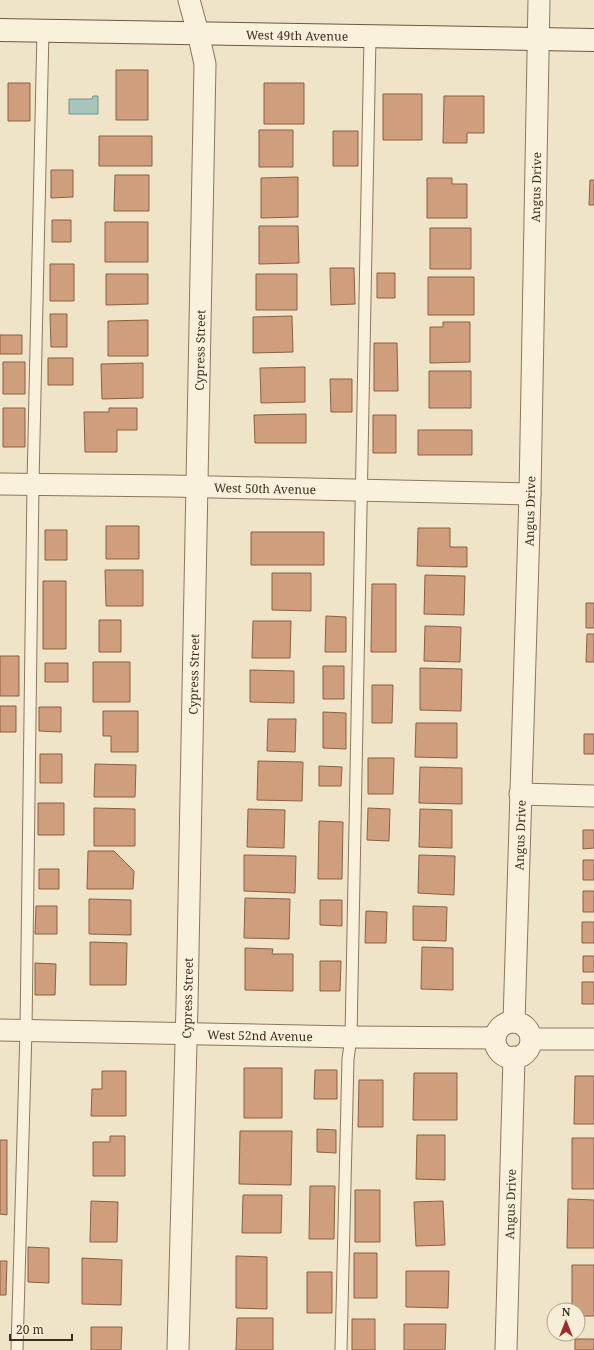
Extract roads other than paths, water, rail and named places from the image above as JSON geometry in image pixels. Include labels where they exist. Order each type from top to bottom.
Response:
[{"type":"street","name":"Cypress Street","points":[[178,1350],[186,1034],[205,64],[189,0]]},
{"type":"street","name":"Angus Drive","points":[[514,1022],[530,494],[539,0]]},
{"type":"street","name":"West 49th Avenue","points":[[0,30],[594,40]]},
{"type":"street","name":"West 50th Avenue","points":[[0,484],[530,494]]},
{"type":"street","points":[[520,794],[594,796]]},
{"type":"street","points":[[514,1022],[521,1023],[526,1027],[530,1032],[531,1039],[530,1046],[526,1052],[521,1056],[514,1057],[506,1056],[500,1052],[496,1045],[496,1038],[498,1031],[502,1026],[514,1022]]},
{"type":"street","name":"West 52nd Avenue","points":[[0,1030],[351,1037],[496,1038]]},
{"type":"street","points":[[531,1039],[594,1039]]},
{"type":"street","name":"Angus Drive","points":[[506,1350],[514,1057]]},
{"type":"lane","points":[[17,1350],[26,1030],[33,484],[43,30]]},
{"type":"lane","points":[[341,1350],[348,1059],[351,1037],[370,36]]},
{"type":"water","points":[[93,96],[98,96],[98,114],[69,114],[69,99],[92,99]]}]
